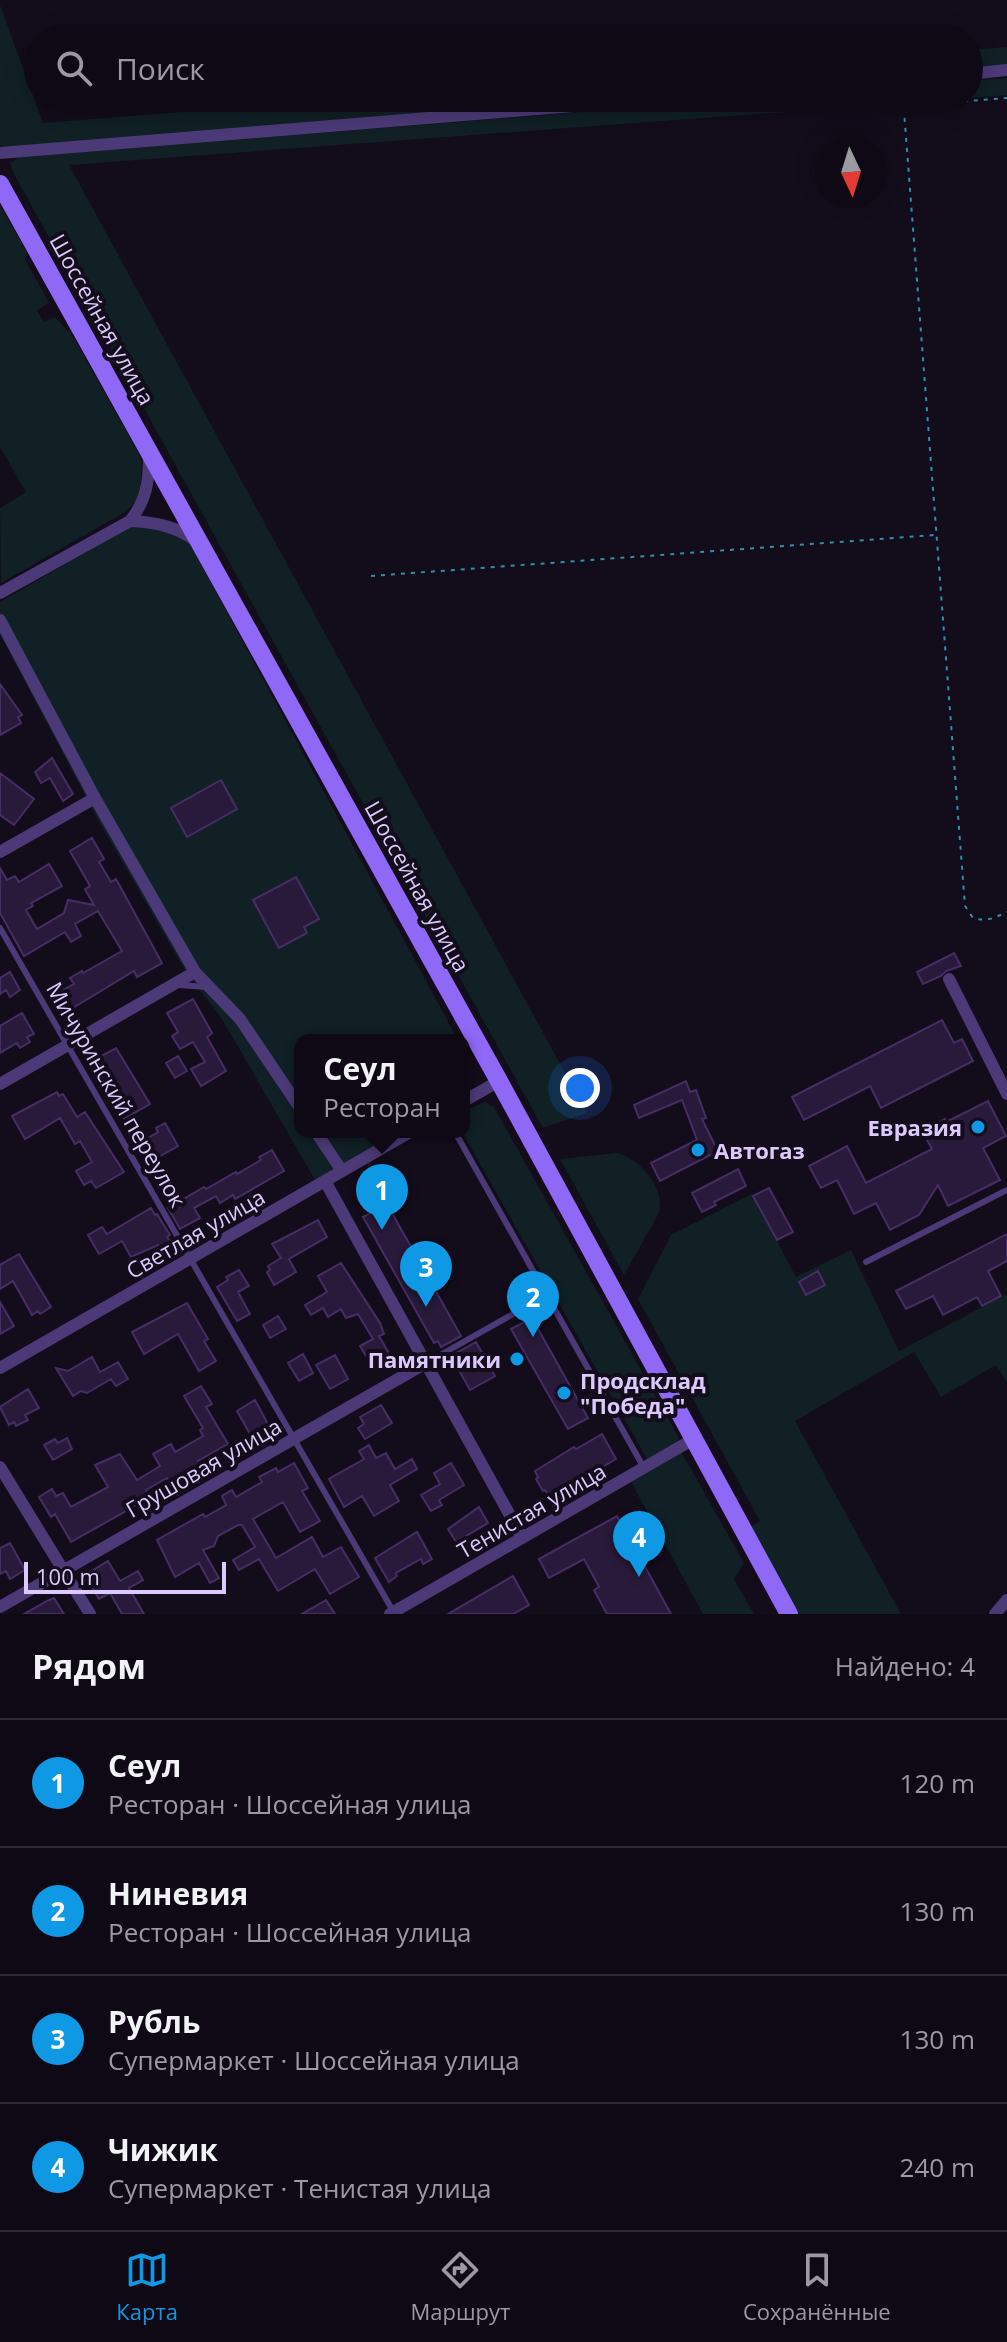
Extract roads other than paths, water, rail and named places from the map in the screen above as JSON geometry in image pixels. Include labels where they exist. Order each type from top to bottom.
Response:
[{"type":"main road","name":"Шоссейная улица","points":[[0,184],[499,1081],[789,1614]]},
{"type":"street","points":[[983,73],[1007,70]]},
{"type":"street","points":[[0,153],[500,112]]},
{"type":"street","points":[[0,593],[130,521],[143,502],[147,489],[150,452]]},
{"type":"street","points":[[130,521],[147,521],[173,528],[201,545]]},
{"type":"street","points":[[0,620],[95,798],[195,972],[240,1019],[294,1099]]},
{"type":"street","points":[[0,852],[95,798]]},
{"type":"street","points":[[0,1084],[195,972]]},
{"type":"street","points":[[949,979],[1007,1094]]},
{"type":"street","points":[[470,1098],[499,1081]]},
{"type":"street","points":[[320,1138],[342,1171]]},
{"type":"street","name":"Светлая улица","points":[[0,1368],[400,1138]]},
{"type":"street","points":[[325,1181],[522,1537]]},
{"type":"street","name":"Грушовая улица","points":[[0,1607],[426,1363]]},
{"type":"street","name":"Тенистая улица","points":[[392,1613],[692,1440]]},
{"type":"street","points":[[0,1467],[90,1614]]},
{"type":"street","points":[[995,1614],[1007,1600]]},
{"type":"lane","name":"Мичуринский переулок","points":[[0,928],[392,1613]]},
{"type":"lane","points":[[164,990],[185,984],[211,988]]},
{"type":"lane","points":[[458,1138],[644,1468]]},
{"type":"lane","points":[[866,1262],[1007,1190]]},
{"type":"lane","points":[[426,1363],[547,1295]]},
{"type":"place","name":"Евразия","points":[[978,1127]]},
{"type":"place","name":"Автогаз","points":[[698,1150]]},
{"type":"place","name":"Сеул","points":[[382,1230]]},
{"type":"place","name":"Рубль","points":[[426,1307]]},
{"type":"place","name":"Ниневия","points":[[533,1337]]},
{"type":"place","name":"Памятники","points":[[517,1359]]},
{"type":"place","name":"Продсклад \"Победа\"","points":[[564,1393]]},
{"type":"place","name":"Чижик","points":[[639,1577]]}]
